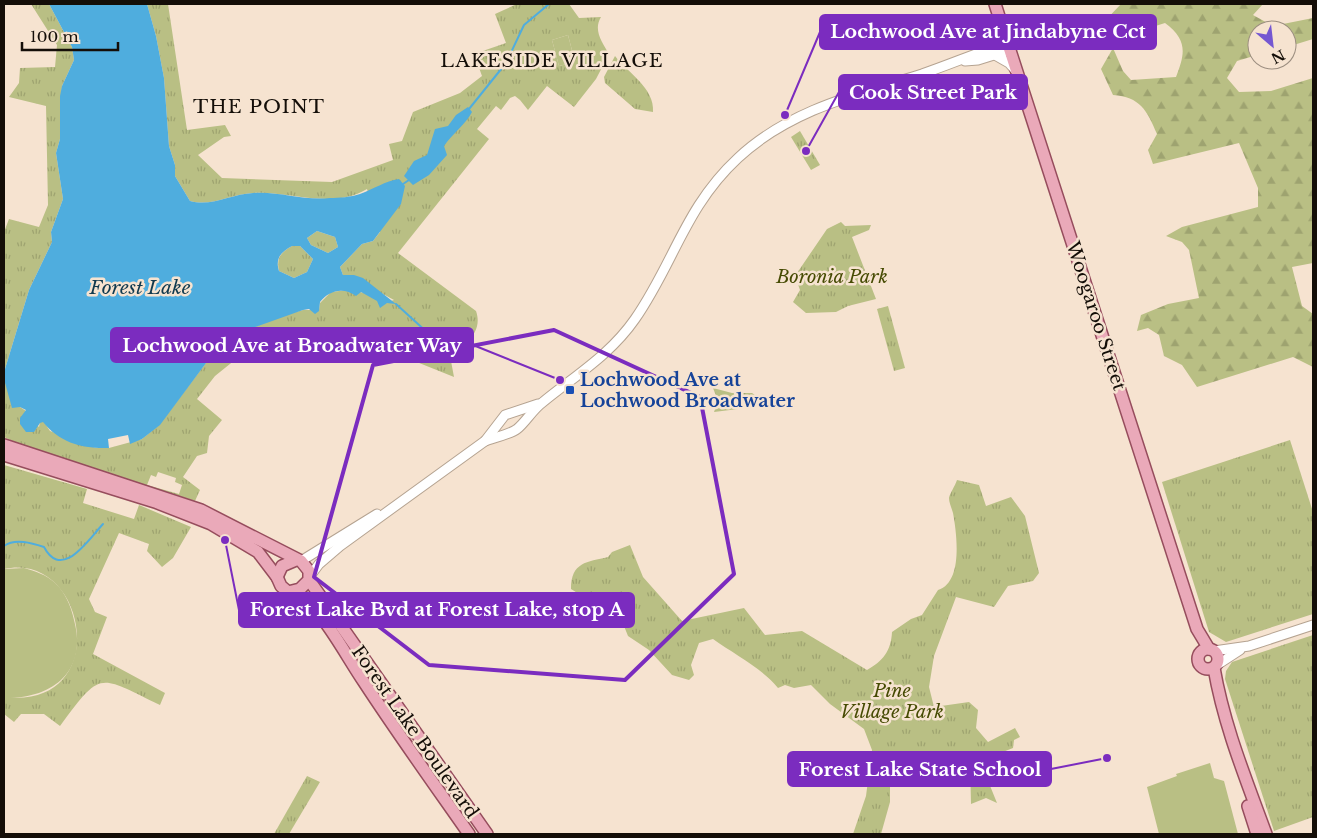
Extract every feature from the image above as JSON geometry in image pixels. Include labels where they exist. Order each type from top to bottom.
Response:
[{"type":"main road","name":"Woogaroo Street","points":[[995,4],[1197,629],[1198,656]]},
{"type":"main road","points":[[4,445],[201,510],[242,529],[298,561],[307,568],[310,578],[296,591],[284,590],[277,577],[258,552],[211,524],[156,502],[4,455]]},
{"type":"main road","points":[[277,577],[282,566],[298,561]]},
{"type":"main road","name":"Forest Lake Boulevard","points":[[310,578],[487,834]]},
{"type":"main road","name":"Forest Lake Boulevard","points":[[296,591],[312,603],[380,706],[469,834]]},
{"type":"main road","name":"Woogaroo Street","points":[[1197,629],[1212,650]]},
{"type":"main road","points":[[1211,667],[1198,663],[1198,656],[1202,651],[1212,650],[1218,656],[1211,667],[1220,701],[1242,772],[1266,834]]},
{"type":"main road","points":[[1242,772],[1248,807],[1257,834]]},
{"type":"street","points":[[310,578],[326,558],[400,501],[485,441],[517,430],[542,402],[584,372],[618,341],[650,296],[689,218],[716,180],[739,157],[761,139],[810,111],[960,62],[975,54],[996,37],[1002,28]]},
{"type":"street","points":[[975,54],[1009,47]]},
{"type":"street","points":[[960,62],[978,60],[995,55],[1009,47]]},
{"type":"street","points":[[995,55],[1009,63],[1016,71]]},
{"type":"street","points":[[485,441],[508,413],[514,413],[542,402]]},
{"type":"street","points":[[514,413],[520,417],[521,424]]},
{"type":"street","points":[[502,420],[504,428],[510,431]]},
{"type":"street","points":[[298,561],[315,554],[364,520],[400,501]]},
{"type":"street","points":[[1211,667],[1249,646],[1313,625]]},
{"type":"street","points":[[1212,650],[1249,646]]},
{"type":"highlighted area","points":[[554,330],[700,397],[734,574],[625,680],[429,665],[314,577],[373,365]]},
{"type":"green space","points":[[31,4],[49,4],[72,47],[74,60],[62,86],[60,139],[56,153],[63,199],[51,232],[52,242],[29,290],[5,369],[20,407],[26,411],[25,413],[39,427],[40,422],[44,422],[50,431],[96,448],[109,448],[142,439],[159,425],[215,351],[241,332],[285,315],[303,310],[319,310],[320,303],[331,292],[357,291],[384,302],[394,300],[350,276],[343,275],[340,267],[362,244],[373,241],[380,232],[367,189],[354,195],[326,199],[253,193],[214,201],[190,201],[175,176],[175,165],[169,146],[164,78],[156,36],[147,4],[168,4],[187,130],[225,125],[231,136],[224,137],[198,155],[222,178],[332,182],[393,160],[389,144],[402,141],[413,112],[460,93],[482,76],[474,54],[506,43],[495,14],[517,4],[569,4],[579,18],[601,17],[598,31],[609,54],[596,79],[574,107],[547,86],[528,110],[515,96],[510,98],[501,110],[496,106],[477,129],[489,139],[398,253],[476,311],[478,319],[475,333],[451,361],[454,377],[347,334],[256,343],[215,376],[197,399],[222,420],[209,436],[207,453],[197,456],[183,477],[200,490],[195,501],[23,446],[4,437],[4,232],[9,219],[39,227],[48,205],[46,106],[9,97],[19,83],[20,68],[55,67],[57,45]],"holes":[[[568,35],[575,62],[559,66],[552,40]],[[158,472],[176,478],[175,482],[182,485],[179,494],[147,485],[151,475],[156,477]]]},
{"type":"green space","points":[[1121,4],[1263,4],[1253,15],[1262,20],[1247,20],[1247,58],[1237,61],[1227,78],[1239,92],[1271,91],[1313,78],[1313,263],[1292,267],[1302,306],[1313,314],[1313,367],[1293,357],[1197,387],[1182,365],[1164,356],[1159,335],[1148,328],[1137,331],[1141,315],[1168,304],[1199,298],[1189,250],[1182,242],[1166,236],[1182,227],[1258,207],[1258,188],[1239,143],[1153,164],[1148,150],[1157,134],[1150,118],[1136,102],[1122,96],[1113,95],[1101,69],[1113,48],[1123,71],[1131,80],[1176,77],[1183,54],[1181,41],[1178,35],[1165,23],[1105,42],[1102,24]]},
{"type":"green space","points":[[1313,18],[1313,39],[1297,44],[1297,21]]},
{"type":"green space","points":[[568,35],[575,62],[559,66],[552,40]]},
{"type":"green space","points":[[615,56],[650,95],[653,112],[635,109],[605,83],[604,77]]},
{"type":"green space","points":[[800,131],[820,165],[811,170],[791,137]]},
{"type":"green space","name":"Boronia Park","points":[[841,222],[845,226],[871,225],[869,230],[852,237],[876,299],[848,306],[836,312],[806,313],[793,302],[800,290],[795,276],[827,229]]},
{"type":"green space","points":[[317,231],[335,237],[338,247],[328,253],[311,245],[307,238]]},
{"type":"green space","points":[[292,246],[300,246],[313,259],[307,272],[294,278],[279,271],[278,266],[280,256]]},
{"type":"green space","points":[[888,306],[905,368],[894,371],[877,309]]},
{"type":"green space","points":[[713,388],[732,393],[752,393],[762,400],[738,409],[714,412],[718,401]]},
{"type":"green space","points":[[1290,440],[1313,512],[1313,614],[1226,642],[1209,632],[1162,482]]},
{"type":"green space","points":[[4,465],[87,489],[83,503],[134,519],[139,505],[191,527],[173,558],[162,567],[147,551],[149,544],[119,533],[89,599],[95,612],[107,617],[93,654],[165,693],[160,705],[112,683],[102,683],[94,686],[85,694],[60,726],[44,714],[21,714],[14,722],[4,714],[4,697],[39,694],[62,680],[74,657],[77,631],[70,605],[55,583],[33,570],[4,569]]},
{"type":"green space","name":"Pine Village Park","points":[[957,480],[979,485],[986,506],[1011,497],[1025,516],[1039,573],[1033,581],[1008,586],[994,607],[956,597],[934,656],[929,687],[934,707],[969,702],[978,710],[976,728],[988,742],[1015,728],[1020,737],[1014,740],[1013,748],[980,761],[997,803],[986,798],[971,804],[970,759],[933,760],[915,765],[890,762],[890,802],[881,834],[853,834],[866,796],[872,750],[864,729],[830,704],[811,685],[794,688],[785,685],[778,688],[756,668],[713,639],[699,643],[691,665],[694,675],[689,680],[672,675],[649,650],[628,636],[622,621],[571,589],[574,573],[577,568],[587,562],[608,557],[612,552],[630,545],[643,577],[682,621],[744,608],[765,635],[802,631],[867,670],[878,663],[885,655],[890,645],[892,632],[911,619],[922,615],[938,590],[946,585],[951,578],[955,568],[957,545],[955,522],[949,498]]},
{"type":"green space","points":[[24,568],[52,580],[65,595],[74,620],[77,638],[76,654],[71,667],[63,678],[51,687],[22,697],[4,698],[4,569]]},
{"type":"green space","points":[[1313,635],[1313,817],[1274,831],[1225,679],[1226,671],[1232,662]]},
{"type":"green space","points":[[1210,763],[1214,778],[1224,781],[1238,834],[1159,834],[1147,787],[1177,776],[1176,774]]},
{"type":"green space","points":[[307,776],[320,782],[289,834],[274,834]]},
{"type":"water","name":"Forest Lake","points":[[49,4],[147,4],[156,36],[164,78],[169,146],[175,165],[175,176],[190,201],[214,201],[253,193],[272,193],[320,199],[345,197],[360,194],[384,183],[399,179],[405,186],[401,204],[373,241],[362,244],[340,267],[343,275],[354,275],[363,278],[396,304],[387,303],[380,308],[377,301],[361,292],[356,296],[347,291],[337,291],[332,292],[320,302],[319,311],[315,314],[309,309],[303,310],[241,332],[215,351],[160,425],[142,439],[130,444],[128,435],[108,439],[109,448],[81,446],[64,440],[43,422],[40,423],[34,432],[26,432],[20,424],[20,418],[26,410],[20,407],[12,408],[4,379],[5,369],[29,290],[52,242],[51,232],[63,199],[56,153],[60,139],[60,96],[62,86],[74,60],[72,47]],"holes":[[[317,231],[335,237],[338,247],[328,253],[311,245],[307,238]],[[292,246],[300,246],[313,259],[307,272],[294,278],[279,271],[278,266],[280,256]]]},
{"type":"water","points":[[468,107],[472,112],[469,117],[444,146],[447,155],[429,175],[413,185],[404,176],[414,161],[427,155],[435,129],[448,126],[456,115]]},
{"type":"waterway","points":[[469,109],[506,63],[524,25],[549,4]]},
{"type":"waterway","points":[[403,184],[409,180]]},
{"type":"waterway","points":[[396,304],[440,344],[451,350]]},
{"type":"waterway","points":[[4,546],[13,542],[29,543],[44,547],[51,556],[59,560],[67,559],[75,554],[103,524]]},
{"type":"place","name":"Lochwood Ave at Jindabyne Cct","points":[[785,115]]},
{"type":"place","name":"Cook Street Park","points":[[806,151]]},
{"type":"place","name":"Lochwood Ave at Broadwater Way","points":[[560,380]]},
{"type":"place","name":"Lochwood Ave at Lochwood Broadwater","points":[[570,390]]},
{"type":"place","name":"Forest Lake Bvd at Forest Lake, stop A","points":[[225,540]]},
{"type":"place","name":"Forest Lake State School","points":[[1107,758]]},
{"type":"district","name":"LAKESIDE VILLAGE","points":[[552,60]]},
{"type":"district","name":"THE POINT","points":[[259,106]]}]
